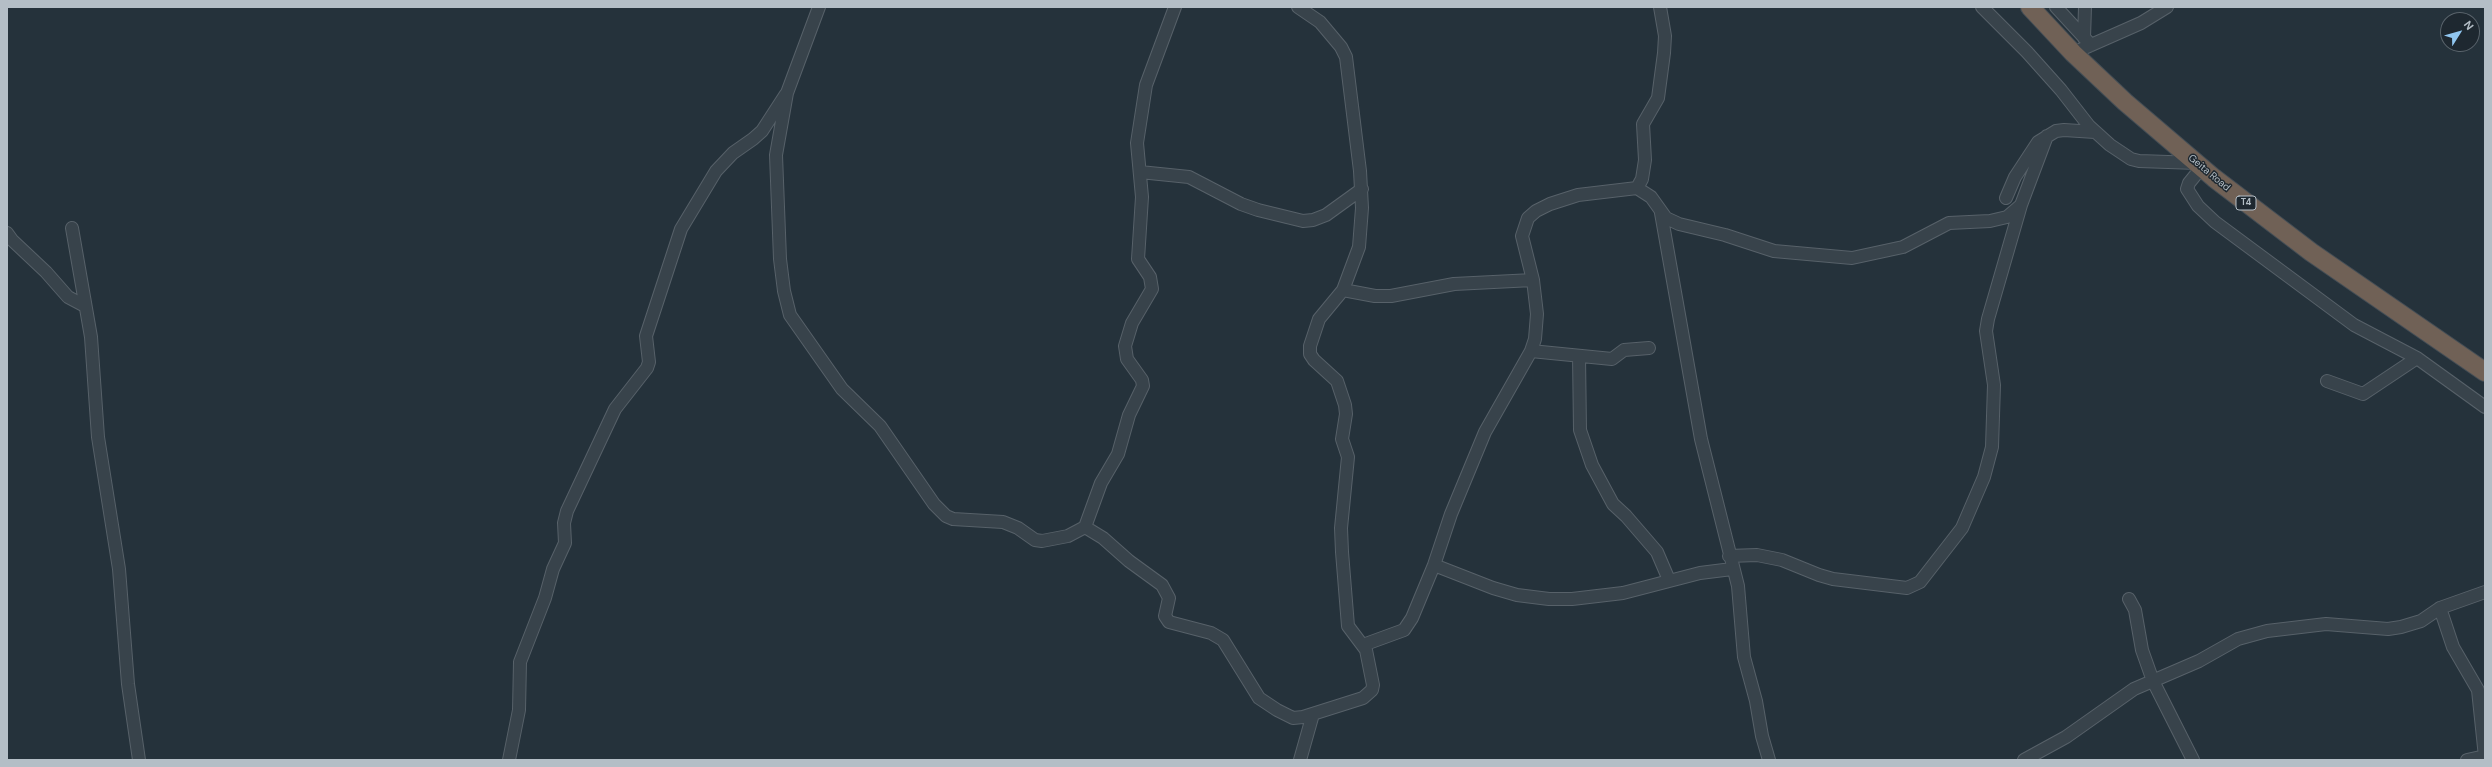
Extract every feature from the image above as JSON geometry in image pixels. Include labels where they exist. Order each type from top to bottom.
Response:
[{"type":"highway","name":"Geita Road","points":[[2030,7],[2073,53],[2125,102],[2199,165],[2311,252],[2485,372]]},
{"type":"street","points":[[509,760],[519,710],[520,662],[545,598],[553,569],[565,544],[564,523],[567,511],[615,409],[647,368],[649,362],[646,336],[681,229],[716,171],[733,153],[762,130],[787,93],[819,7]]},
{"type":"street","points":[[787,93],[785,115],[776,155],[777,223],[784,291],[790,315],[800,332],[842,389],[880,426],[934,504],[946,516],[953,519],[1003,522],[1018,528],[1035,540],[1042,541],[1068,536],[1085,527],[1101,483],[1118,454],[1129,415],[1143,386],[1142,380],[1127,359],[1125,346],[1132,323],[1152,289],[1150,277],[1138,259],[1142,197],[1137,143],[1146,85],[1175,7]]},
{"type":"street","points":[[1085,527],[1104,538],[1129,561],[1162,585],[1169,598],[1165,616],[1169,622],[1211,633],[1223,640],[1256,694],[1263,702],[1293,718],[1312,714],[1363,698],[1372,690],[1370,670],[1363,645],[1352,634],[1348,626],[1343,568],[1342,528],[1348,457],[1342,439],[1346,414],[1345,405],[1337,381],[1314,360],[1310,354],[1310,346],[1319,319],[1343,290],[1359,247],[1362,189],[1351,88],[1346,57],[1337,42],[1320,22],[1298,7]]},
{"type":"street","points":[[1637,188],[1642,179],[1645,160],[1643,124],[1655,105],[1659,92],[1665,36],[1660,7]]},
{"type":"street","points":[[1982,7],[2061,90],[2095,132],[2131,159],[2199,165],[2187,189],[2198,206],[2216,222],[2354,325],[2417,358],[2485,406]]},
{"type":"street","points":[[2056,7],[2088,42]]},
{"type":"street","points":[[2085,7],[2088,42]]},
{"type":"street","points":[[2073,53],[2088,42],[2141,23],[2167,7]]},
{"type":"street","points":[[2006,198],[2028,154],[2038,142],[2047,136],[2064,130],[2095,132]]},
{"type":"street","points":[[1729,556],[1756,555],[1782,560],[1833,579],[1907,588],[1920,582],[1962,528],[1982,484],[1992,447],[1994,385],[1986,331],[1988,319],[2021,205],[2047,136]]},
{"type":"street","points":[[1140,172],[1152,175],[1179,174],[1190,177],[1241,204],[1285,218],[1303,221],[1326,215],[1362,189]]},
{"type":"street","points":[[1363,645],[1404,630],[1412,618],[1434,565],[1451,514],[1485,432],[1531,351],[1537,329],[1533,280],[1522,236],[1528,218],[1536,211],[1578,195],[1637,188],[1651,197],[1661,213],[1701,439],[1740,604],[1744,657],[1756,701],[1762,736],[1769,760]]},
{"type":"street","points":[[1661,213],[1679,224],[1725,235],[1774,251],[1838,258],[1869,255],[1903,247],[1949,223],[2003,218],[2021,205]]},
{"type":"street","points":[[72,228],[91,337],[98,437],[119,569],[128,684],[139,760]]},
{"type":"street","points":[[7,232],[12,240],[46,272],[68,297],[85,306]]},
{"type":"street","points":[[1343,290],[1364,295],[1391,296],[1454,284],[1533,280]]},
{"type":"street","points":[[1531,351],[1612,359],[1624,350],[1649,348]]},
{"type":"street","points":[[1579,356],[1580,430],[1592,465],[1613,504],[1626,516],[1657,552],[1669,580]]},
{"type":"street","points":[[2327,381],[2363,394],[2417,358]]},
{"type":"street","points":[[1434,565],[1493,588],[1517,595],[1549,599],[1572,599],[1622,593],[1669,580],[1732,569]]},
{"type":"street","points":[[2024,760],[2066,738],[2134,689],[2211,655],[2233,642],[2261,633],[2326,624],[2388,629],[2420,622],[2440,608],[2485,592]]},
{"type":"street","points":[[2129,599],[2135,610],[2142,650],[2153,681],[2193,760]]},
{"type":"street","points":[[2440,608],[2453,647],[2478,690],[2485,756],[2467,760]]},
{"type":"street","points":[[1300,760],[1312,714]]}]
